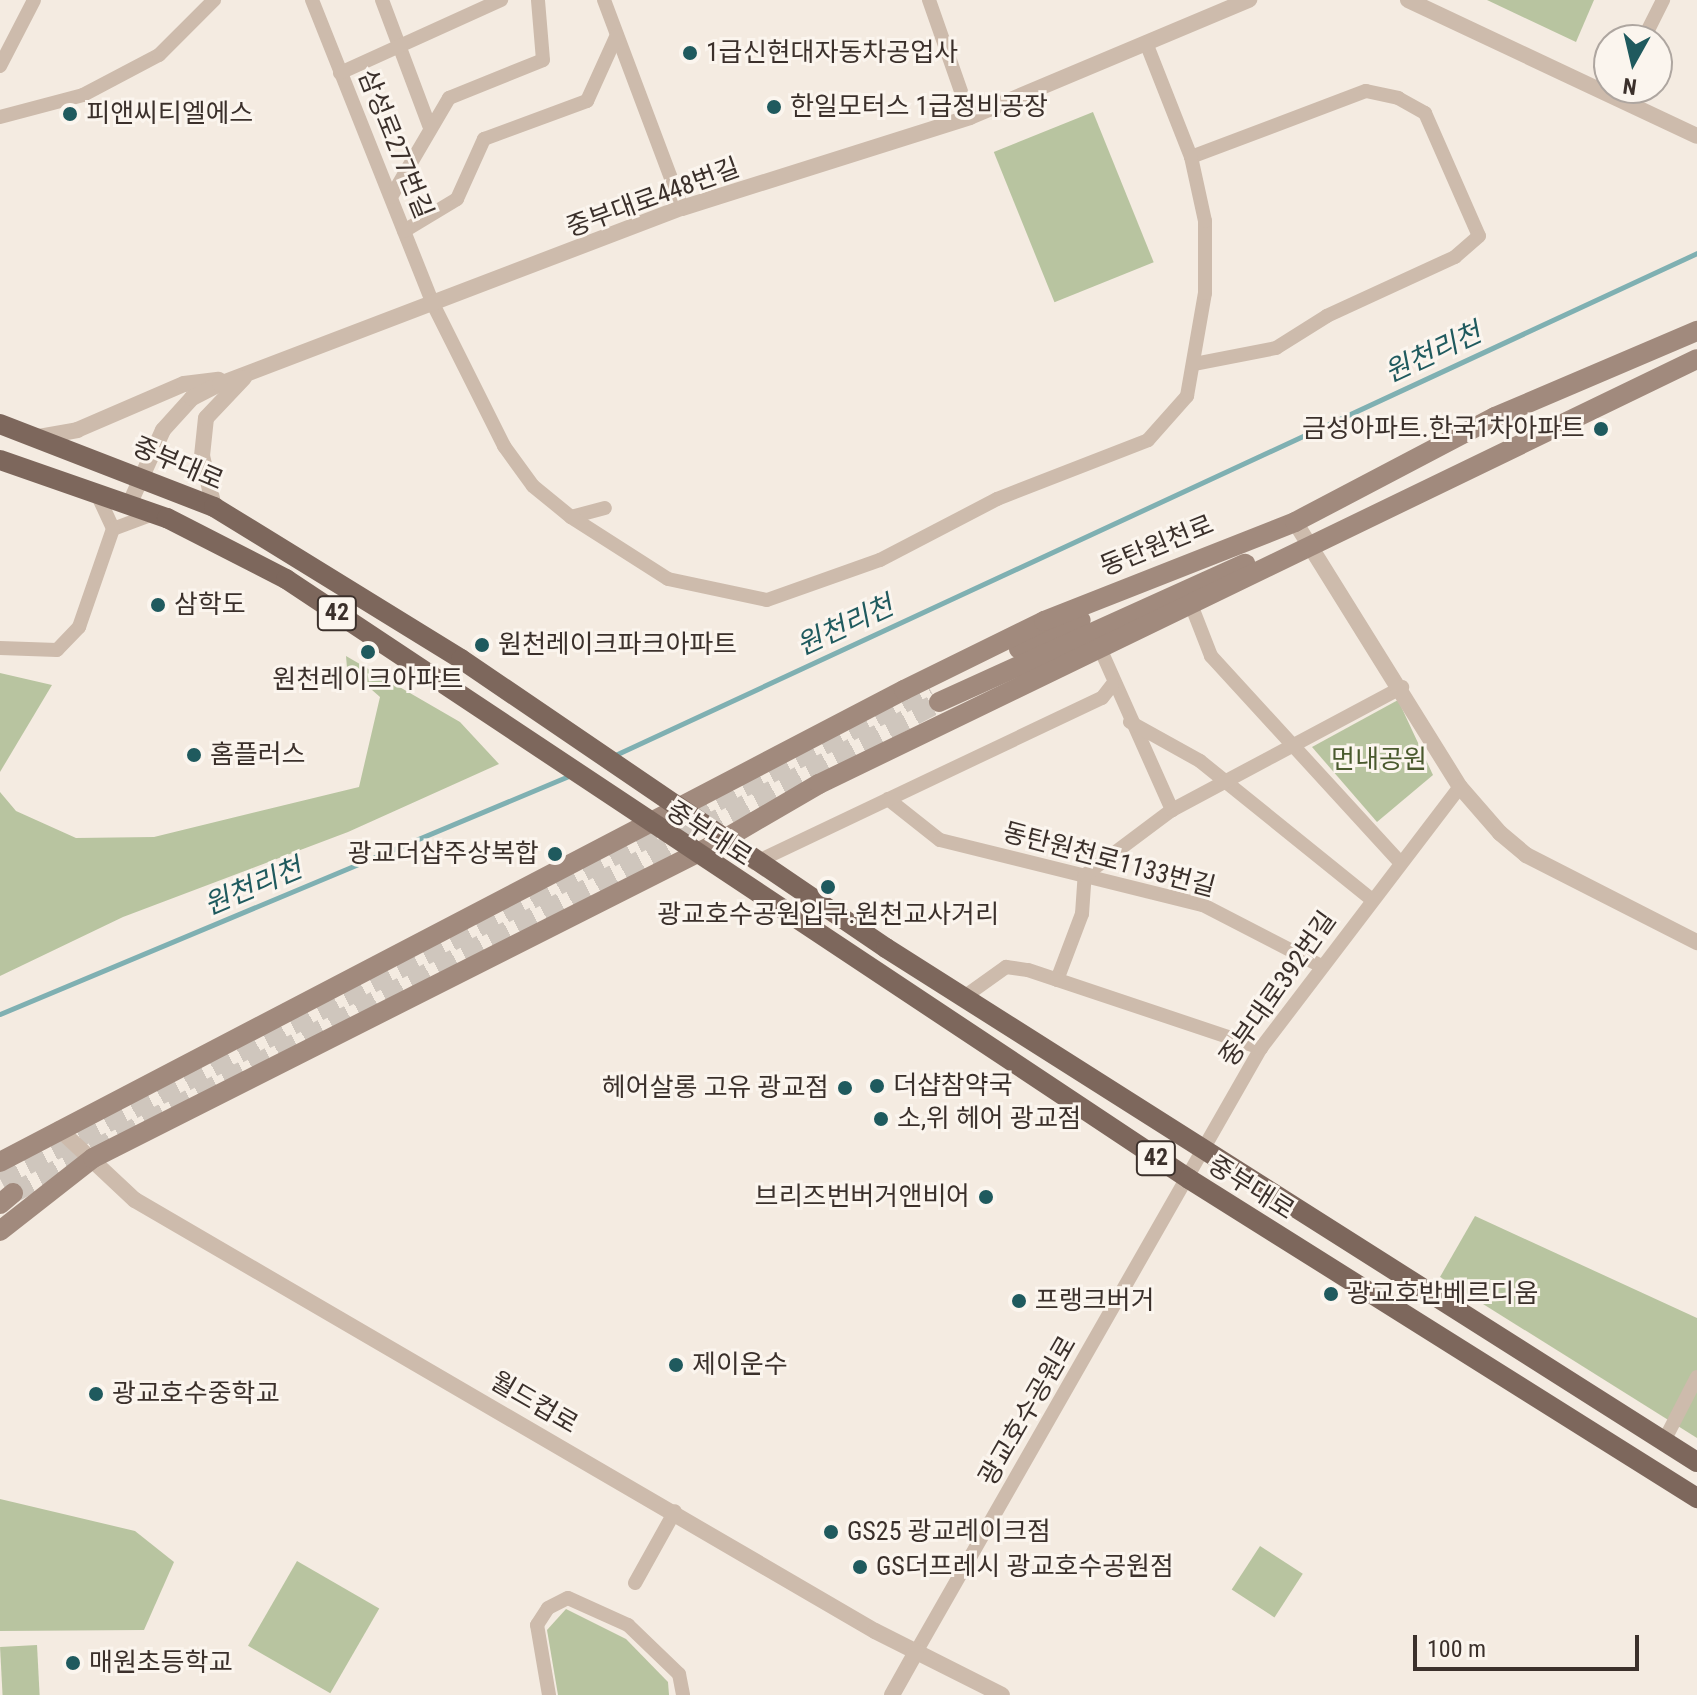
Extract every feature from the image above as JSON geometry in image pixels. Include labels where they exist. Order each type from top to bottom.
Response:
[{"type":"main road","name":"동탄원천로","points":[[0,1162],[643,823],[1044,621],[1295,522],[1495,417],[1697,331]]},
{"type":"main road","points":[[0,1231],[93,1158],[723,840],[819,784],[1697,359]]},
{"type":"main road","name":"중부대로","points":[[0,424],[142,475],[214,507],[567,731],[754,863],[1697,1462]]},
{"type":"main road","points":[[0,448],[59,466],[74,450]]},
{"type":"main road","name":"중부대로","points":[[0,460],[154,514],[286,579],[643,823],[1189,1179],[1697,1498]]},
{"type":"main road","points":[[1295,522],[934,696],[1215,573],[1306,547]]},
{"type":"street","points":[[0,66],[34,0]]},
{"type":"street","points":[[0,117],[83,95],[159,55],[214,0]]},
{"type":"street","name":"삼성로277번길","points":[[312,0],[434,306],[504,446],[533,486],[571,517],[668,579],[767,600],[880,560],[997,499],[1148,440],[1187,396],[1205,293],[1205,221],[1191,157],[1146,43]]},
{"type":"street","points":[[382,0],[429,125]]},
{"type":"street","points":[[340,73],[501,0]]},
{"type":"street","points":[[391,197],[429,125],[449,98],[543,60],[538,0]]},
{"type":"street","points":[[604,0],[682,208]]},
{"type":"street","points":[[929,0],[970,117]]},
{"type":"street","name":"중부대로448번길","points":[[129,505],[163,430],[192,398],[682,208],[970,117],[1249,0]]},
{"type":"street","points":[[1408,0],[1593,80]]},
{"type":"street","points":[[1651,24],[1663,0]]},
{"type":"street","points":[[404,231],[457,199],[484,139],[587,101],[617,35]]},
{"type":"street","points":[[1191,157],[1366,91],[1398,98],[1425,113],[1479,236],[1455,257],[1276,348],[1194,364]]},
{"type":"street","points":[[1641,104],[1697,136]]},
{"type":"street","points":[[39,437],[77,430],[184,384],[244,378]]},
{"type":"street","points":[[214,507],[202,456],[206,418],[244,378]]},
{"type":"street","points":[[0,648],[57,650],[79,627],[113,529],[97,494]]},
{"type":"street","points":[[571,517],[605,508]]},
{"type":"street","points":[[113,529],[154,514]]},
{"type":"street","points":[[1295,522],[1306,547],[1402,687],[1460,787],[1526,855],[1697,942]]},
{"type":"street","points":[[1190,602],[1211,656],[1399,861]]},
{"type":"street","points":[[1099,646],[1112,685],[1172,810]]},
{"type":"street","points":[[754,863],[1102,698],[1112,685]]},
{"type":"street","points":[[1057,980],[1082,914],[1085,875],[1172,810],[1402,687]]},
{"type":"street","name":"중부대로392번길","points":[[1130,722],[1226,781],[1371,899]]},
{"type":"street","name":"중부대로392번길","points":[[1205,1150],[1261,1048],[1399,861],[1460,787]]},
{"type":"street","name":"동탄원천로1133번길","points":[[888,799],[940,840],[1203,905],[1321,966]]},
{"type":"street","points":[[964,997],[1006,967],[1057,980],[1261,1048]]},
{"type":"street","name":"월드컵로","points":[[59,1129],[135,1200],[916,1652],[1002,1695]]},
{"type":"street","name":"광교호수공원로","points":[[892,1695],[1205,1150]]},
{"type":"street","points":[[1664,1441],[1697,1377]]},
{"type":"street","points":[[635,1583],[675,1511]]},
{"type":"street","points":[[549,1695],[537,1625],[568,1598],[628,1625],[679,1674],[683,1695]]},
{"type":"green space","points":[[1487,0],[1594,0],[1576,42]]},
{"type":"green space","points":[[1093,112],[1154,262],[1054,302],[994,152]]},
{"type":"green space","points":[[346,656],[460,722],[499,764],[348,832],[123,917],[0,976],[0,792],[16,811],[76,838],[154,837],[359,787],[380,697],[347,668]]},
{"type":"green space","points":[[0,673],[52,685],[0,772]]},
{"type":"green space","name":"먼내공원","points":[[1398,700],[1433,775],[1377,822],[1312,747]]},
{"type":"green space","points":[[1475,1216],[1697,1318],[1697,1438],[1440,1277]]},
{"type":"green space","points":[[0,1499],[135,1531],[174,1562],[144,1630],[0,1631]]},
{"type":"green space","points":[[1260,1546],[1303,1574],[1274,1617],[1232,1590]]},
{"type":"green space","points":[[297,1561],[379,1608],[330,1693],[248,1646]]},
{"type":"green space","points":[[566,1609],[626,1639],[668,1682],[669,1695],[558,1695],[547,1630]]},
{"type":"green space","points":[[37,1645],[40,1695],[3,1695],[0,1647]]},
{"type":"waterway","name":"원천리천","points":[[613,756],[1697,253]]},
{"type":"waterway","name":"원천리천","points":[[0,1014],[571,775]]},
{"type":"tunnel","points":[[0,1179],[930,689]]},
{"type":"tunnel","points":[[13,1193],[939,702]]},
{"type":"place","name":"1급신현대자동차공업사","points":[[690,53]]},
{"type":"place","name":"한일모터스 1급정비공장","points":[[774,107]]},
{"type":"place","name":"피앤씨티엘에스","points":[[70,114]]},
{"type":"place","name":"금성아파트.한국1차아파트","points":[[1601,429]]},
{"type":"place","name":"삼학도","points":[[158,605]]},
{"type":"place","name":"원천레이크파크아파트","points":[[482,645]]},
{"type":"place","name":"원천레이크아파트","points":[[368,652]]},
{"type":"place","name":"홈플러스","points":[[194,755]]},
{"type":"place","name":"광교더샵주상복합","points":[[555,854]]},
{"type":"place","name":"광교호수공원입구.원천교사거리","points":[[828,887]]},
{"type":"place","name":"더샵참약국","points":[[877,1086]]},
{"type":"place","name":"헤어살롱 고유 광교점","points":[[845,1088]]},
{"type":"place","name":"소,위 헤어 광교점","points":[[881,1119]]},
{"type":"place","name":"브리즈번버거앤비어","points":[[986,1197]]},
{"type":"place","name":"광교호반베르디움","points":[[1331,1294]]},
{"type":"place","name":"프랭크버거","points":[[1019,1301]]},
{"type":"place","name":"제이운수","points":[[676,1365]]},
{"type":"place","name":"광교호수중학교","points":[[96,1394]]},
{"type":"place","name":"GS25 광교레이크점","points":[[831,1532]]},
{"type":"place","name":"GS더프레시 광교호수공원점","points":[[860,1567]]},
{"type":"place","name":"매원초등학교","points":[[73,1663]]}]
